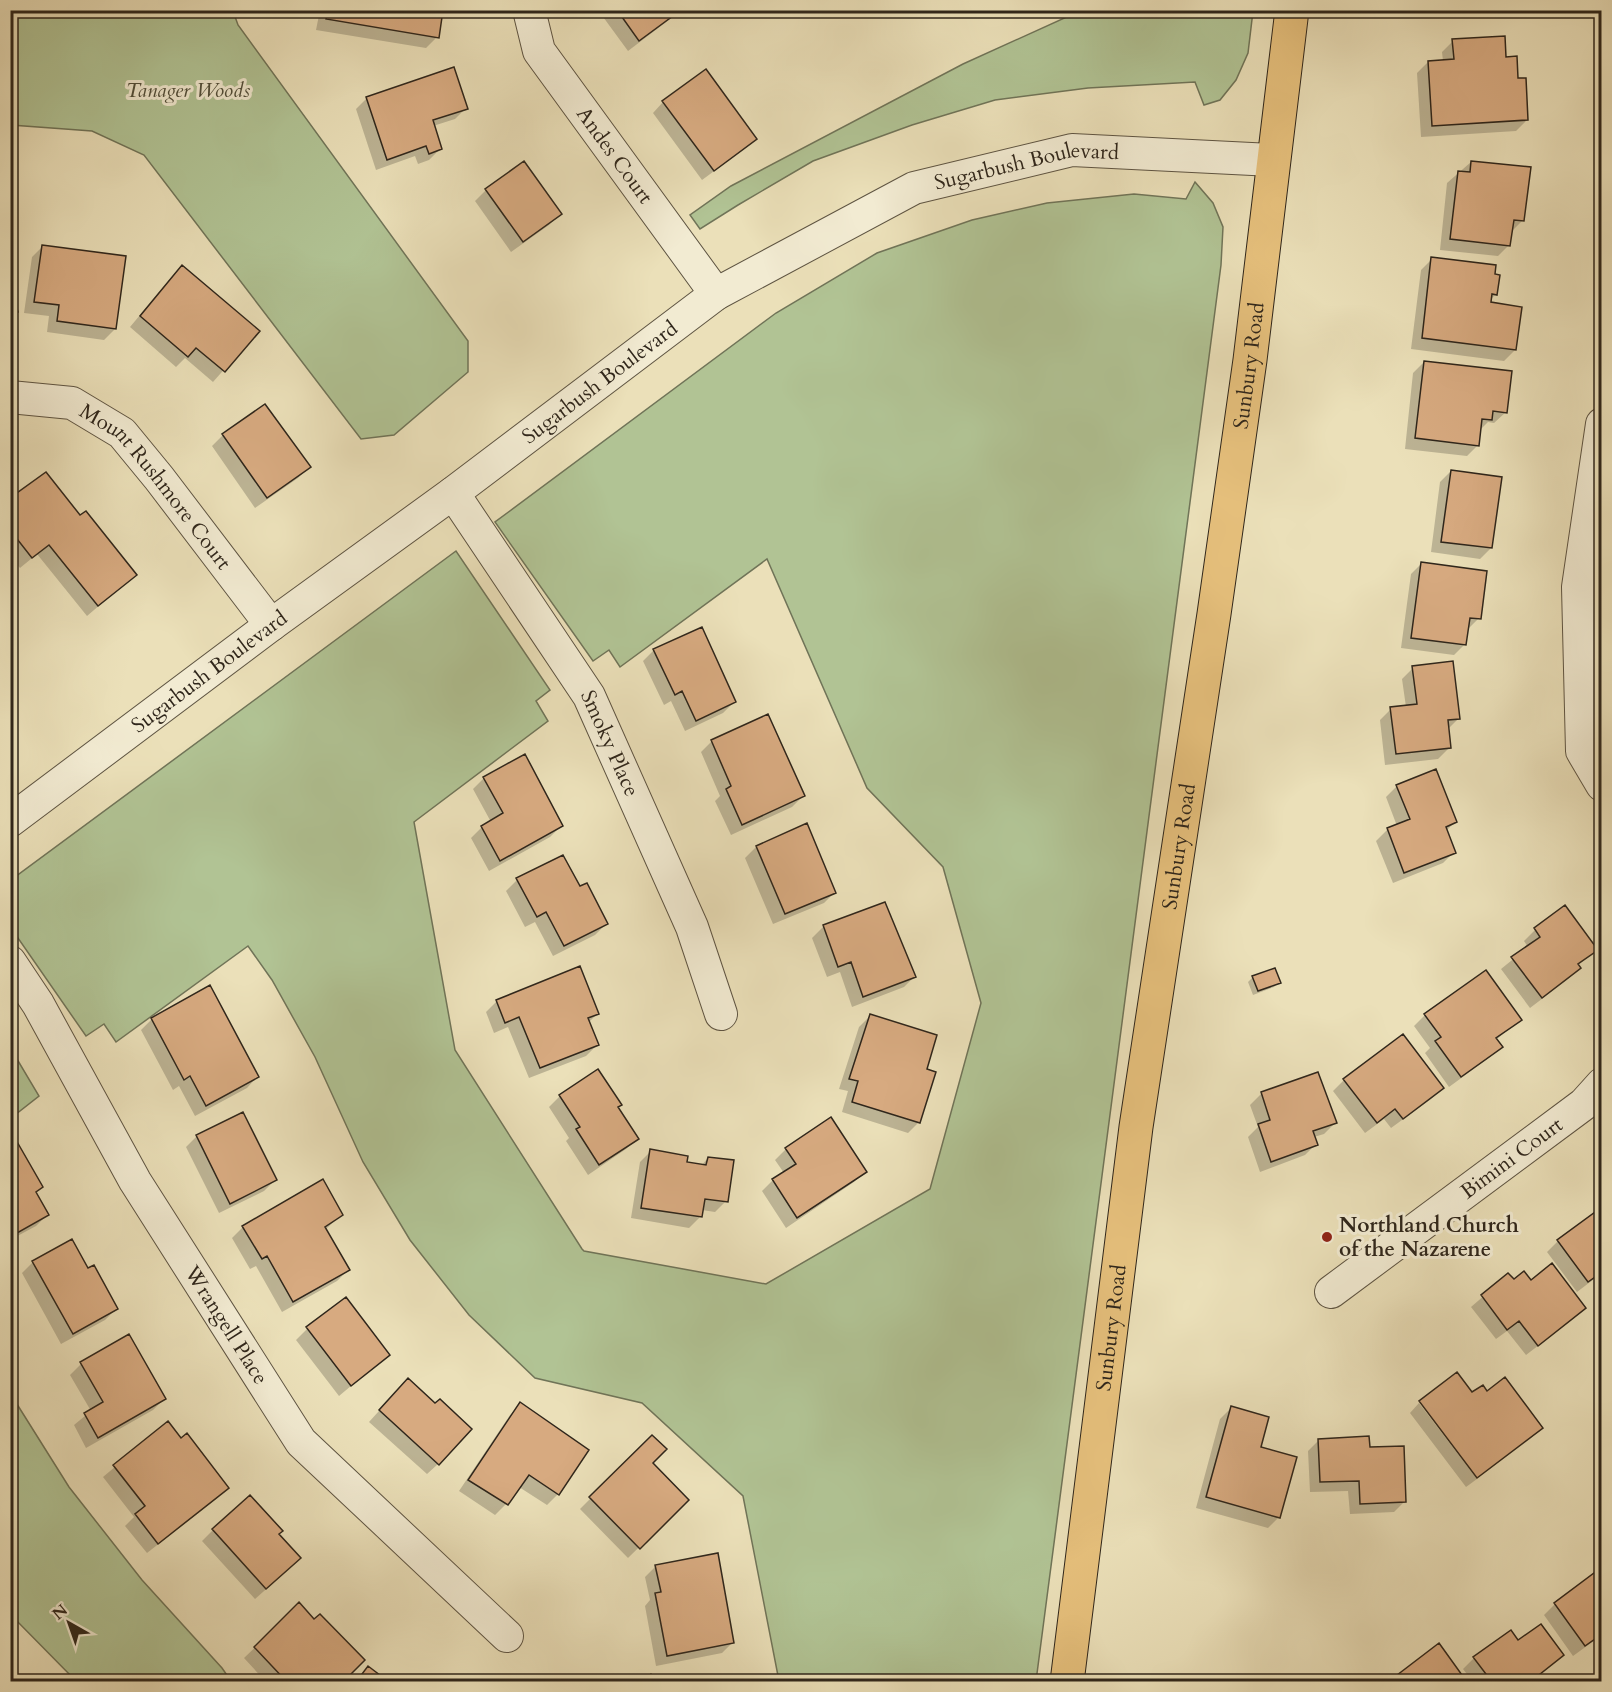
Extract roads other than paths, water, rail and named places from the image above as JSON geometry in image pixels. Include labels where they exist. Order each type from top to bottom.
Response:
[{"type":"main road","name":"Sunbury Road","points":[[1067,1682],[1136,1127],[1218,591],[1250,360],[1292,10]]},
{"type":"street","name":"Andes Court","points":[[529,10],[539,51],[716,294]]},
{"type":"street","name":"Sugarbush Boulevard","points":[[10,821],[271,625],[453,493],[716,294],[914,188],[1072,150],[1273,160]]},
{"type":"street","name":"Mount Rushmore Court","points":[[10,397],[72,403],[122,433],[271,625]]},
{"type":"street","points":[[1602,424],[1578,587],[1582,751],[1602,785]]},
{"type":"street","name":"Smoky Place","points":[[453,493],[589,696],[692,927],[721,1014]]},
{"type":"street","name":"Wrangell Place","points":[[10,962],[38,1004],[135,1181],[301,1442],[507,1636]]},
{"type":"street","name":"Bimini Court","points":[[1331,1292],[1584,1104],[1602,1084]]},
{"type":"place","name":"Northland Church of the Nazarene","points":[[1327,1237]]},
{"type":"park label","name":"Tanager Woods","points":[[188,90]]}]
